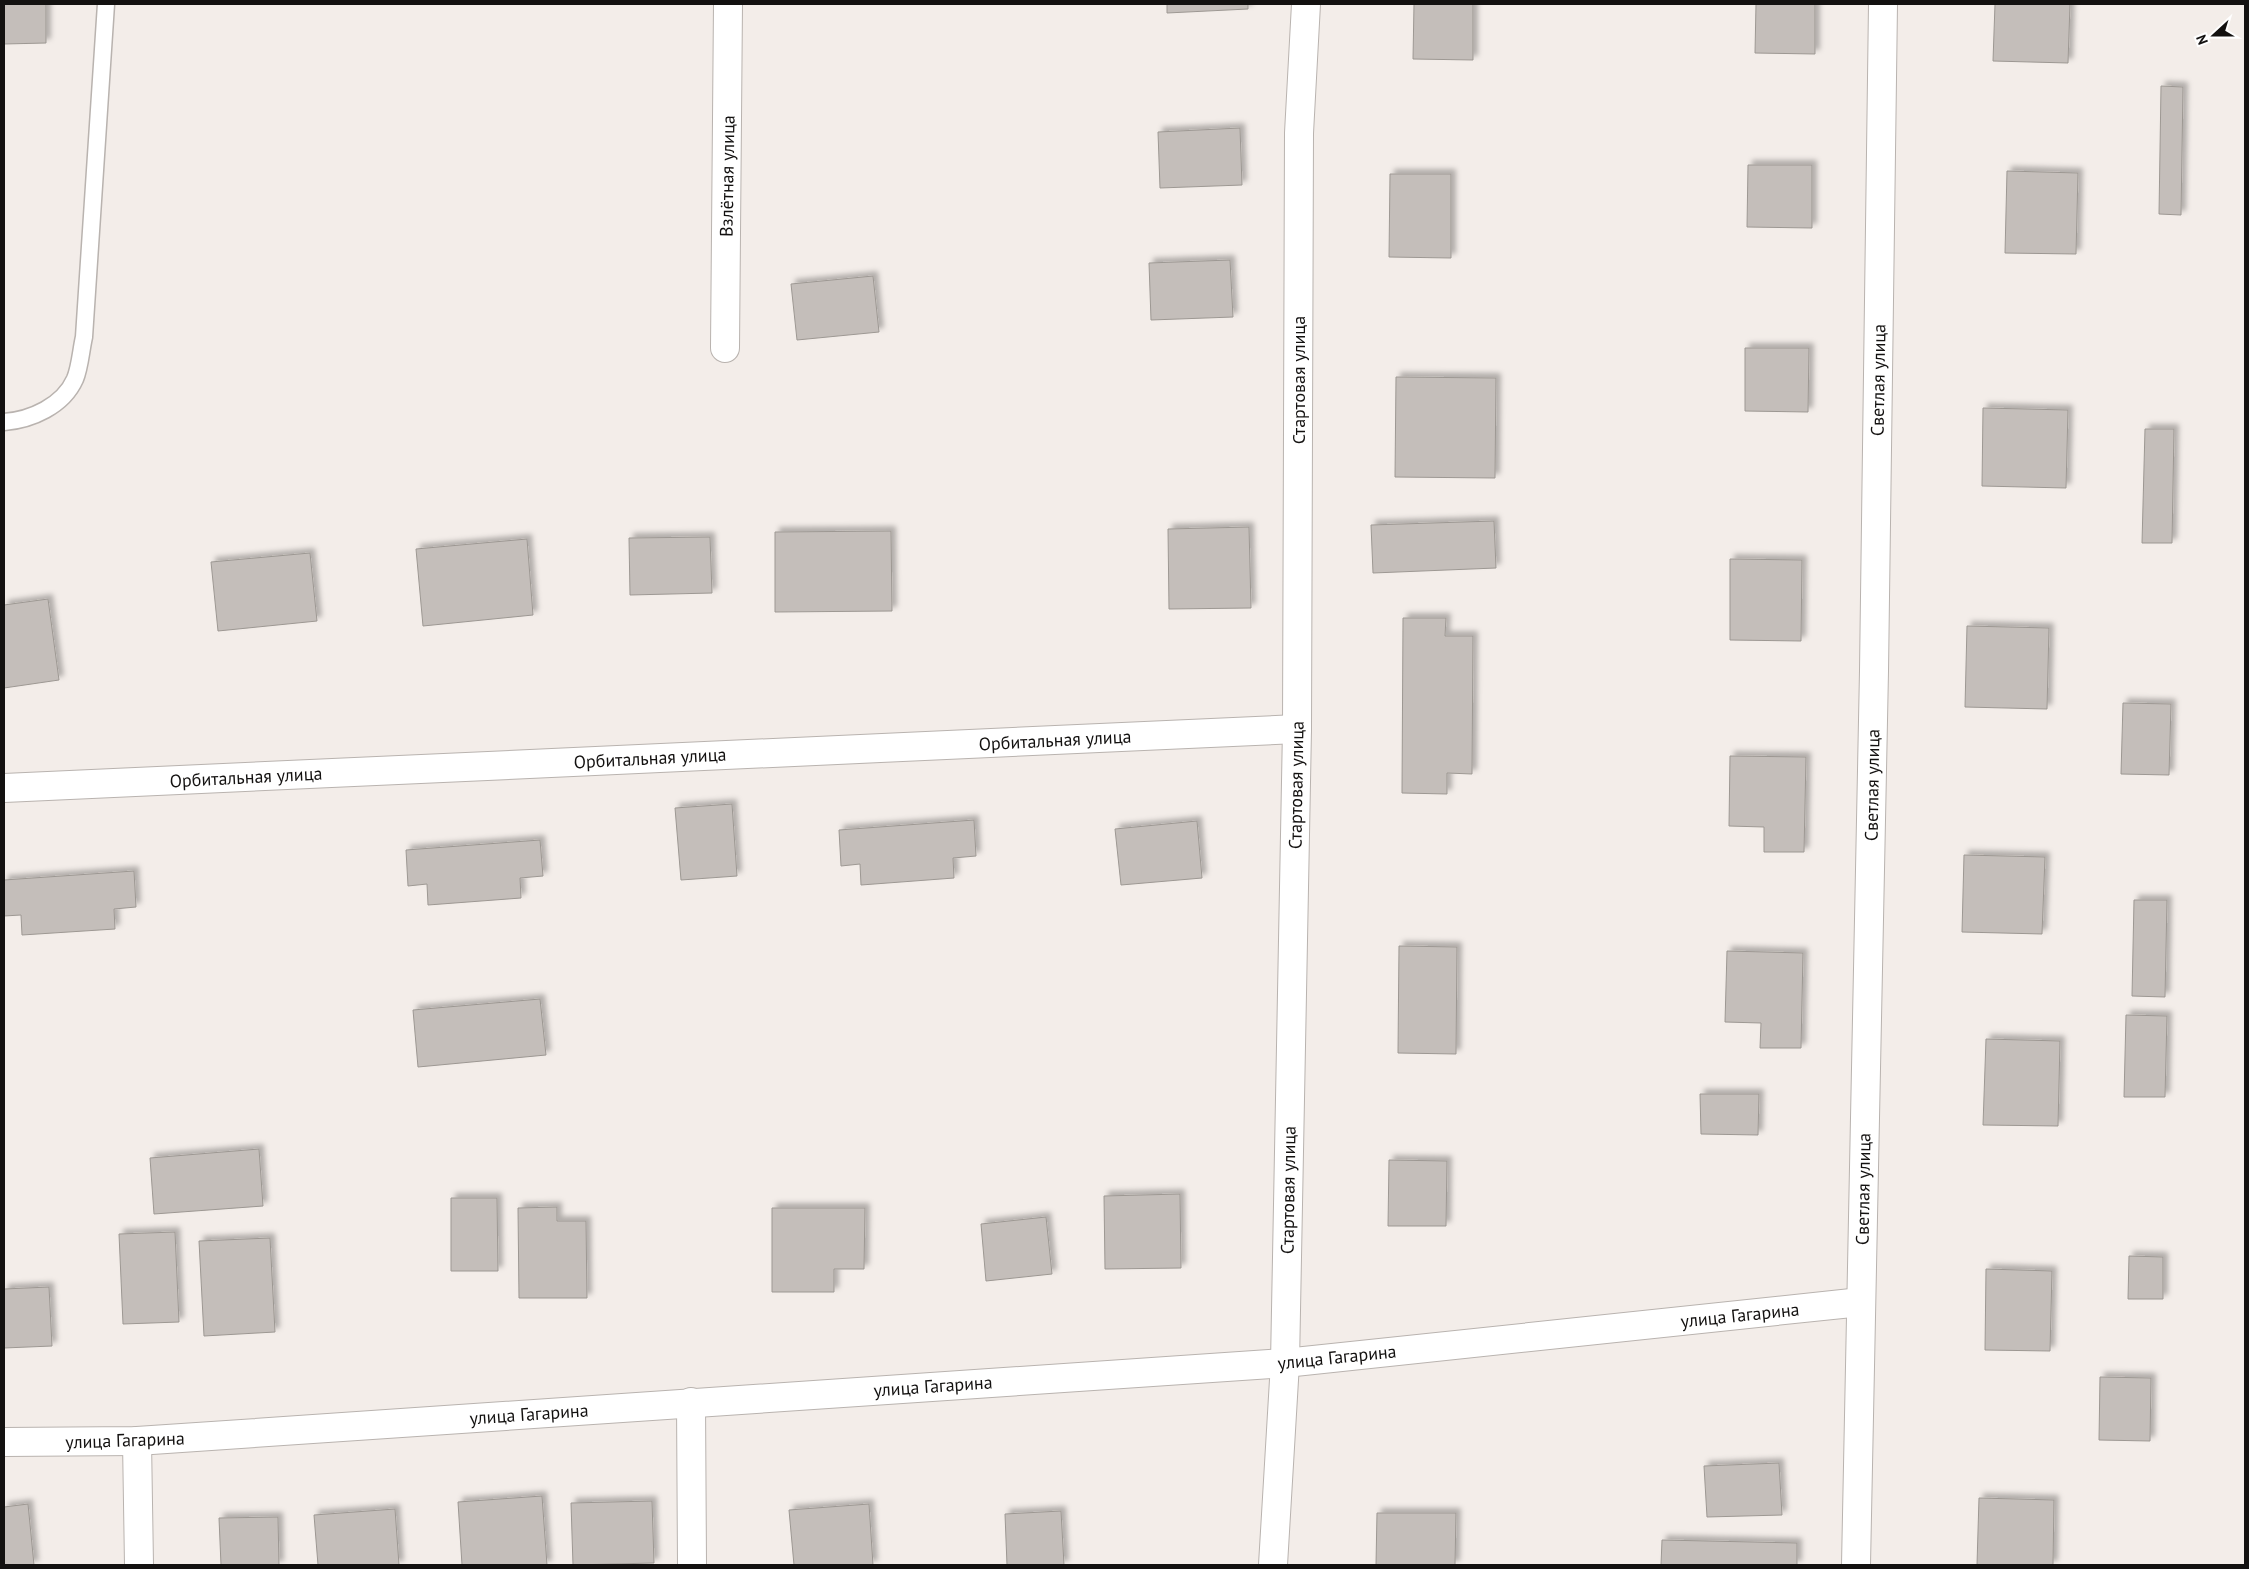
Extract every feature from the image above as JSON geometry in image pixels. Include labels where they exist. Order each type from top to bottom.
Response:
[{"type":"street","name":"Взлётная улица","points":[[725,348],[728,4]]},
{"type":"street","name":"Стартовая улица","points":[[1273,1565],[1285,1363],[1297,729],[1299,133],[1306,4]]},
{"type":"street","name":"Светлая улица","points":[[1856,1565],[1874,671],[1883,4]]},
{"type":"street","name":"Орбитальная улица","points":[[4,788],[1297,729]]},
{"type":"street","name":"улица Гагарина","points":[[4,1442],[137,1441],[1285,1363],[1861,1302]]},
{"type":"street","points":[[691,1402],[692,1565]]},
{"type":"street","points":[[137,1441],[139,1565]]},
{"type":"lane","points":[[4,422],[16,421],[54,406],[75,380],[84,337],[106,4]]},
{"type":"building","points":[[4,4],[46,4],[46,43],[4,44]]},
{"type":"building","points":[[1167,4],[1248,4],[1248,9],[1167,13]]},
{"type":"building","points":[[1414,4],[1473,4],[1473,60],[1413,59]]},
{"type":"building","points":[[1756,4],[1815,4],[1815,54],[1755,53]]},
{"type":"building","points":[[1995,4],[2070,4],[2068,63],[1993,61]]},
{"type":"building","points":[[2161,86],[2183,87],[2181,215],[2159,214]]},
{"type":"building","points":[[1240,128],[1242,185],[1160,188],[1158,132]]},
{"type":"building","points":[[1748,165],[1812,165],[1812,228],[1747,227]]},
{"type":"building","points":[[2007,171],[2078,173],[2076,254],[2005,253]]},
{"type":"building","points":[[1390,174],[1451,174],[1451,258],[1389,257]]},
{"type":"building","points":[[1230,260],[1233,317],[1151,320],[1149,263]]},
{"type":"building","points":[[873,276],[879,332],[797,340],[791,284]]},
{"type":"building","points":[[1745,348],[1809,348],[1808,412],[1745,411]]},
{"type":"building","points":[[1396,377],[1496,378],[1495,478],[1395,477]]},
{"type":"building","points":[[1983,408],[2068,410],[2066,488],[1982,486]]},
{"type":"building","points":[[2145,429],[2174,429],[2172,543],[2142,543]]},
{"type":"building","points":[[1494,521],[1496,568],[1373,573],[1371,525]]},
{"type":"building","points":[[1249,527],[1251,608],[1169,609],[1168,529]]},
{"type":"building","points":[[891,531],[892,611],[775,612],[775,532]]},
{"type":"building","points":[[710,537],[712,593],[630,595],[629,538]]},
{"type":"building","points":[[527,539],[533,615],[423,626],[416,549]]},
{"type":"building","points":[[310,553],[317,621],[218,631],[211,562]]},
{"type":"building","points":[[1730,559],[1802,560],[1801,641],[1730,640]]},
{"type":"building","points":[[48,599],[59,680],[4,688],[4,605]]},
{"type":"building","points":[[1403,618],[1446,618],[1445,636],[1473,636],[1472,774],[1447,773],[1447,794],[1402,793]]},
{"type":"building","points":[[1967,626],[2049,628],[2047,709],[1965,707]]},
{"type":"building","points":[[2123,703],[2171,704],[2169,775],[2121,774]]},
{"type":"building","points":[[1730,756],[1806,757],[1804,852],[1764,852],[1764,827],[1729,826]]},
{"type":"building","points":[[732,804],[737,876],[681,880],[675,808]]},
{"type":"building","points":[[974,820],[976,856],[953,858],[954,878],[861,885],[860,864],[841,866],[839,830]]},
{"type":"building","points":[[1197,821],[1202,878],[1121,885],[1115,829]]},
{"type":"building","points":[[540,840],[543,876],[520,878],[521,898],[428,905],[427,884],[408,886],[406,850]]},
{"type":"building","points":[[1964,855],[2045,857],[2042,934],[1962,932]]},
{"type":"building","points":[[134,871],[136,907],[114,909],[115,929],[22,935],[21,915],[4,916],[4,880]]},
{"type":"building","points":[[2134,900],[2167,900],[2165,997],[2132,996]]},
{"type":"building","points":[[1399,946],[1457,947],[1456,1054],[1398,1053]]},
{"type":"building","points":[[1727,951],[1803,953],[1801,1048],[1760,1048],[1761,1023],[1725,1022]]},
{"type":"building","points":[[540,999],[546,1055],[418,1067],[413,1010]]},
{"type":"building","points":[[2126,1015],[2167,1016],[2165,1097],[2124,1097]]},
{"type":"building","points":[[1986,1039],[2060,1041],[2058,1126],[1983,1125]]},
{"type":"building","points":[[1700,1094],[1759,1094],[1758,1135],[1701,1134]]},
{"type":"building","points":[[259,1149],[263,1206],[154,1214],[150,1158]]},
{"type":"building","points":[[1389,1160],[1447,1161],[1446,1226],[1388,1226]]},
{"type":"building","points":[[1180,1194],[1181,1268],[1105,1269],[1104,1196]]},
{"type":"building","points":[[451,1198],[497,1198],[498,1271],[451,1271]]},
{"type":"building","points":[[557,1207],[557,1221],[586,1221],[587,1298],[519,1298],[518,1208]]},
{"type":"building","points":[[772,1208],[865,1208],[864,1269],[834,1269],[834,1292],[772,1292]]},
{"type":"building","points":[[1046,1217],[1052,1274],[986,1281],[981,1224]]},
{"type":"building","points":[[175,1232],[179,1322],[123,1324],[119,1234]]},
{"type":"building","points":[[270,1238],[275,1332],[204,1336],[199,1241]]},
{"type":"building","points":[[2129,1256],[2163,1257],[2163,1299],[2128,1299]]},
{"type":"building","points":[[1986,1269],[2052,1271],[2050,1351],[1985,1350]]},
{"type":"building","points":[[49,1287],[52,1346],[4,1348],[4,1289]]},
{"type":"building","points":[[2100,1377],[2151,1378],[2150,1441],[2099,1440]]},
{"type":"building","points":[[1779,1463],[1782,1515],[1707,1517],[1704,1466]]},
{"type":"building","points":[[542,1496],[547,1565],[462,1565],[458,1502]]},
{"type":"building","points":[[1979,1498],[2054,1500],[2053,1565],[1977,1565]]},
{"type":"building","points":[[652,1501],[654,1563],[573,1565],[571,1503]]},
{"type":"building","points":[[28,1504],[34,1565],[4,1565],[4,1507]]},
{"type":"building","points":[[869,1504],[873,1565],[794,1565],[789,1510]]},
{"type":"building","points":[[395,1509],[399,1565],[318,1565],[314,1515]]},
{"type":"building","points":[[1061,1511],[1064,1565],[1007,1565],[1005,1514]]},
{"type":"building","points":[[1377,1513],[1456,1513],[1455,1565],[1376,1565]]},
{"type":"building","points":[[278,1517],[279,1565],[221,1565],[219,1518]]},
{"type":"building","points":[[1662,1540],[1797,1543],[1797,1565],[1661,1565]]}]
